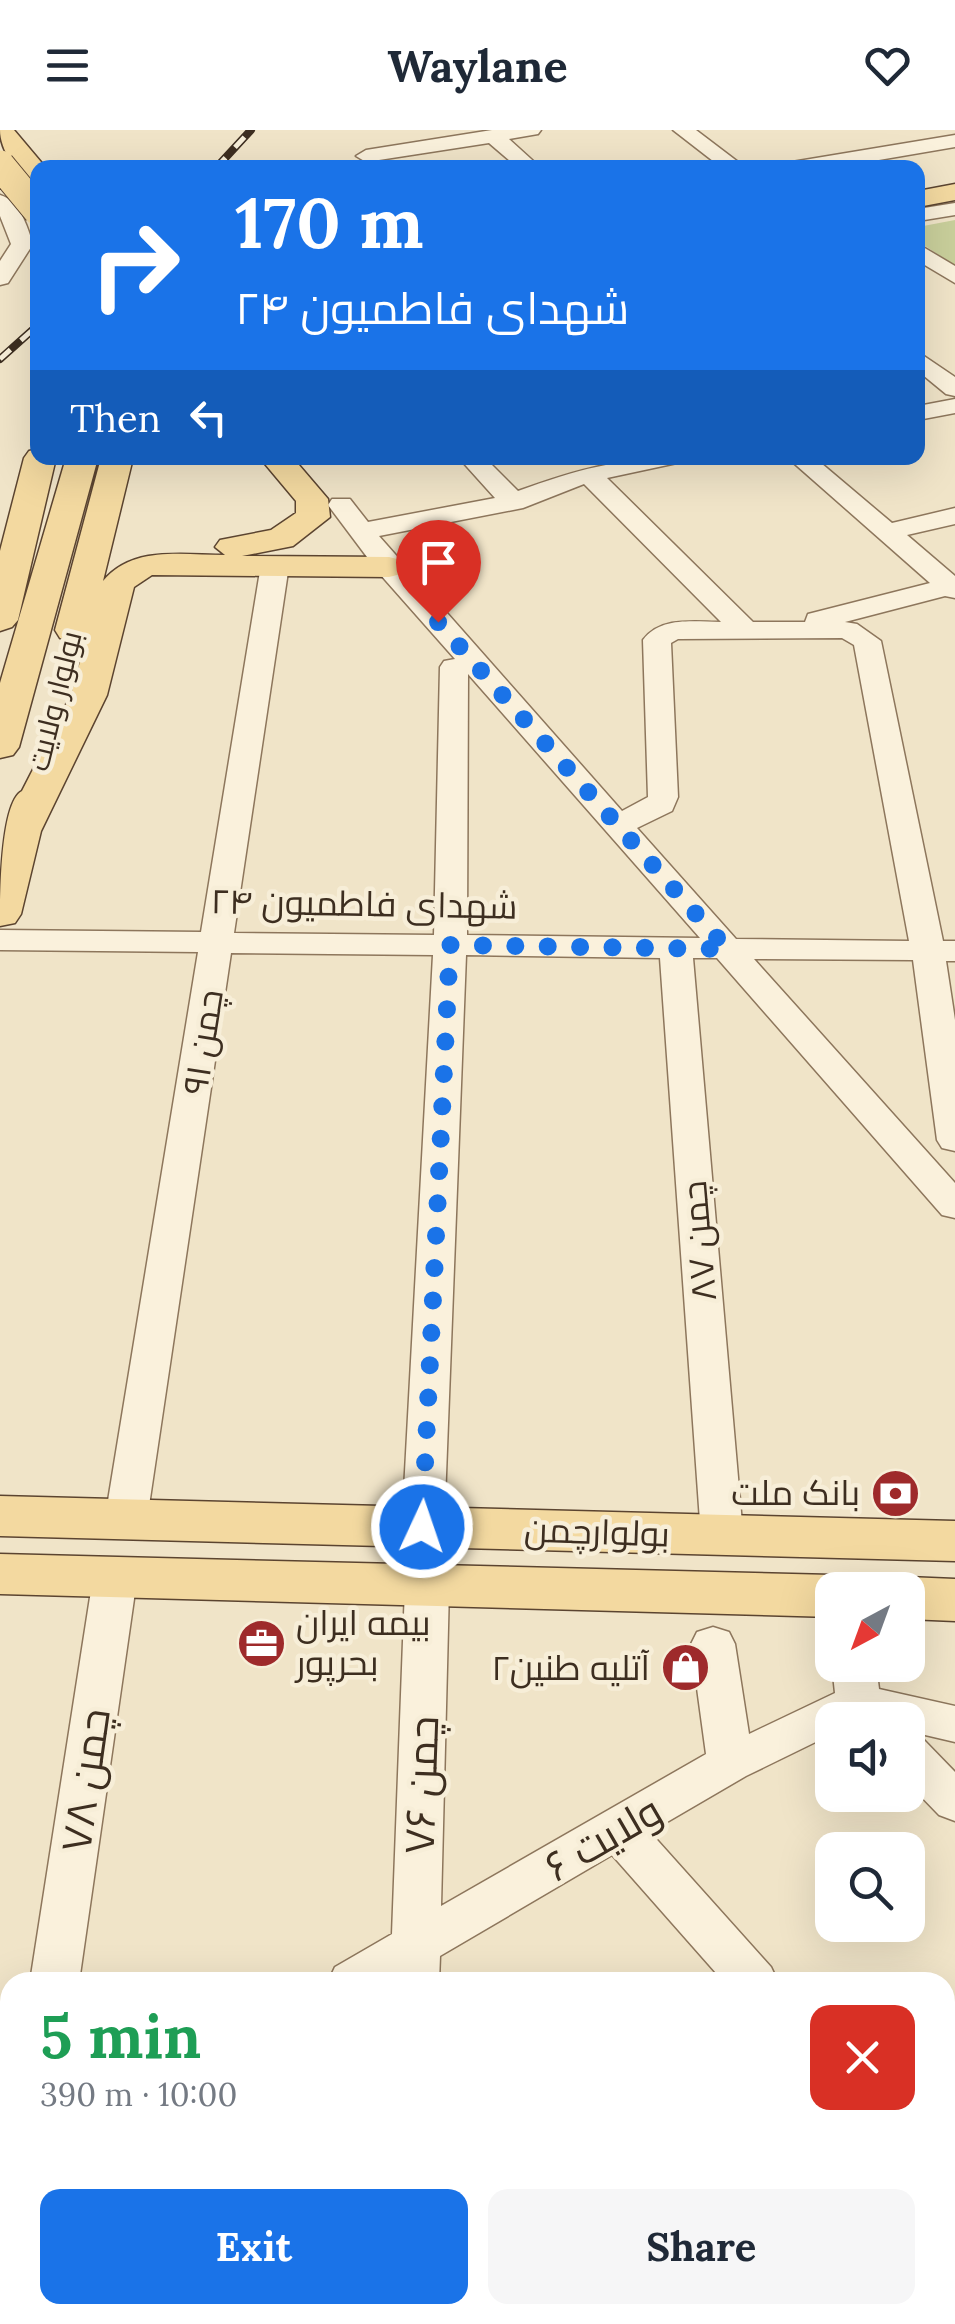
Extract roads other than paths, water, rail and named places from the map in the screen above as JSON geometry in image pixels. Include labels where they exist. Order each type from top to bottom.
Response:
[{"type":"main road","points":[[0,130],[30,166]]},
{"type":"main road","points":[[26,130],[50,160]]},
{"type":"main road","points":[[0,165],[30,201]]},
{"type":"main road","points":[[925,171],[955,165]]},
{"type":"main road","points":[[0,192],[30,192]]},
{"type":"main road","points":[[925,197],[955,192]]},
{"type":"main road","points":[[0,620],[38,465]]},
{"type":"main road","points":[[97,481],[114,527],[128,536],[176,548],[249,546],[282,539],[312,517],[312,499],[282,465]]},
{"type":"main road","points":[[268,564],[297,556],[334,536],[351,518],[308,465]]},
{"type":"main road","name":"بولوار ولایت","points":[[0,746],[97,481]]},
{"type":"main road","name":"بولوار ولایت","points":[[0,914],[22,830],[97,481]]},
{"type":"main road","points":[[22,830],[89,695],[118,584],[147,565],[389,566]]},
{"type":"main road","name":"بولوارچمن","points":[[9,1509],[126,1519],[950,1537]]},
{"type":"main road","name":"بولوارچمن","points":[[0,1574],[815,1596]]},
{"type":"main road","points":[[0,1595],[58,1576]]},
{"type":"main road","points":[[925,1599],[955,1600]]},
{"type":"street","points":[[347,160],[360,130]]},
{"type":"street","points":[[365,160],[380,130]]},
{"type":"street","points":[[374,160],[531,130]]},
{"type":"street","points":[[683,130],[725,160]]},
{"type":"street","points":[[858,130],[891,151]]},
{"type":"street","points":[[493,136],[522,160]]},
{"type":"street","points":[[839,160],[955,140]]},
{"type":"street","points":[[0,201],[14,220],[22,244],[0,278]]},
{"type":"street","points":[[925,214],[955,209]]},
{"type":"street","points":[[925,256],[955,276]]},
{"type":"street","points":[[0,297],[30,258]]},
{"type":"street","points":[[925,365],[955,389]]},
{"type":"street","points":[[925,412],[955,406]]},
{"type":"street","points":[[478,465],[514,502]]},
{"type":"street","points":[[351,518],[514,502],[618,465]]},
{"type":"street","points":[[808,465],[953,588]]},
{"type":"street","points":[[588,474],[744,630]]},
{"type":"street","points":[[888,532],[955,516]]},
{"type":"street","points":[[351,518],[389,566],[955,1206]]},
{"type":"street","name":"چمن ۹۱","points":[[126,1519],[218,943],[268,564]]},
{"type":"street","points":[[783,629],[953,588]]},
{"type":"street","points":[[618,824],[662,804],[657,640],[662,635],[672,631],[783,629],[847,630],[859,634],[866,641],[942,951],[955,1140]]},
{"type":"street","points":[[422,1527],[450,945],[454,667]]},
{"type":"street","name":"شهدای فاطمیون ۲۴","points":[[0,940],[942,951]]},
{"type":"street","name":"چمن ۸۷","points":[[676,948],[722,1535]]},
{"type":"street","name":"چمن ۷۸","points":[[56,1972],[115,1578]]},
{"type":"street","name":"چمن ۷۶","points":[[416,1965],[427,1588]]},
{"type":"street","points":[[712,1644],[730,1763]]},
{"type":"street","points":[[862,1696],[955,1724]]},
{"type":"street","name":"ولایت ۶","points":[[390,1972],[416,1965],[618,1828],[730,1763],[862,1696]]},
{"type":"street","points":[[925,1771],[955,1802]]},
{"type":"street","points":[[618,1828],[745,1972]]},
{"type":"railway","points":[[223,160],[251,130]]},
{"type":"railway","points":[[0,359],[30,332]]},
{"type":"place","name":"بانک ملت","points":[[895,1493]]},
{"type":"place","name":"بيمه ايران بحرپور","points":[[261,1643]]},
{"type":"place","name":"آتلیه طنین۲","points":[[685,1668]]}]
